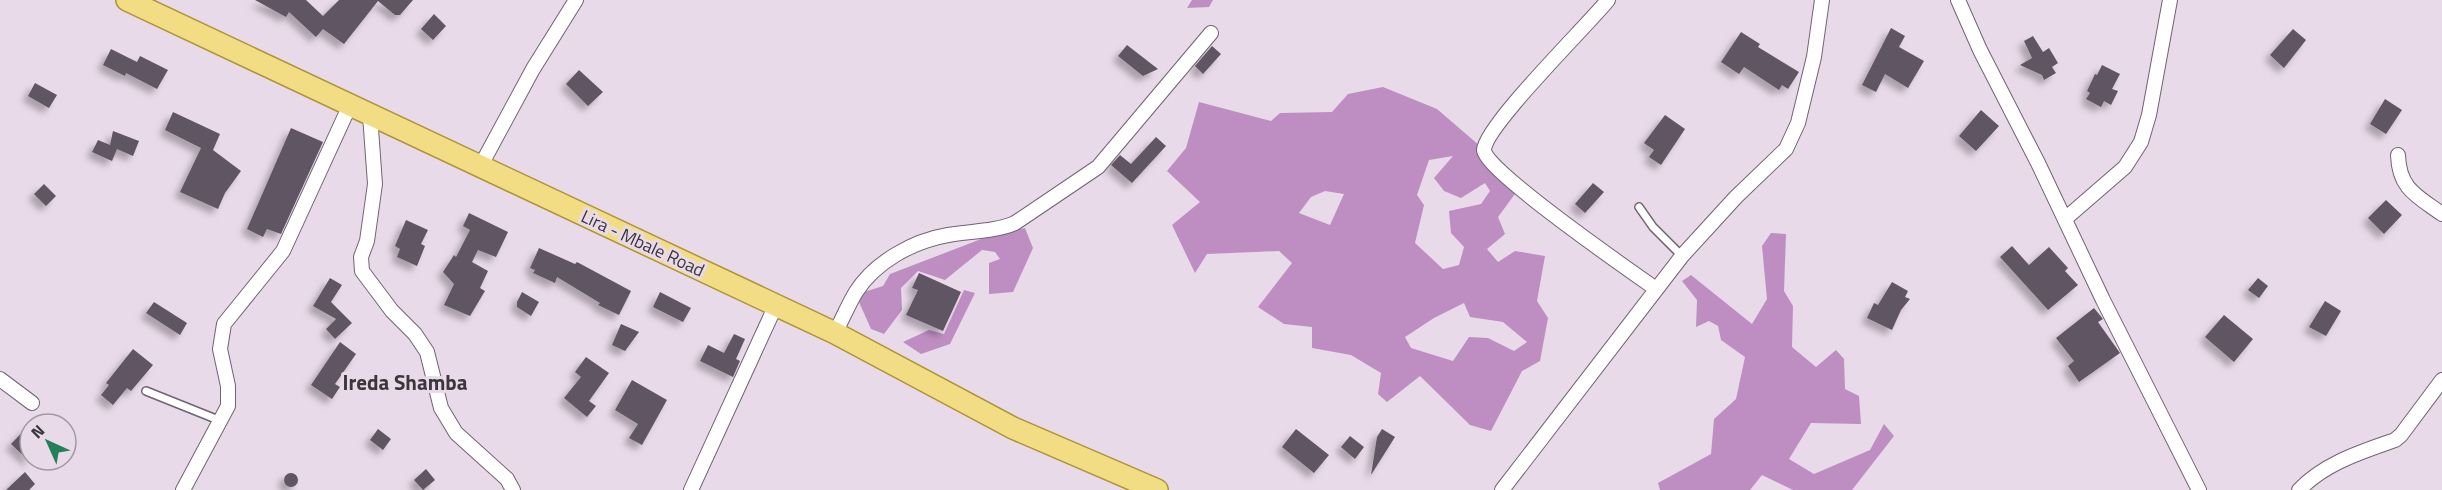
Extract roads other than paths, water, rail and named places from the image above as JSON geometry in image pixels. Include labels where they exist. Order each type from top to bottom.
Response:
[{"type":"main road","name":"Lira - Mbale Road","points":[[128,0],[775,307],[835,333],[1013,428],[1157,490]]},
{"type":"street","points":[[480,167],[533,69],[576,0]]},
{"type":"street","points":[[1608,0],[1509,110],[1486,143],[1484,152],[1496,169],[1560,220],[1656,290]]},
{"type":"street","points":[[1502,490],[1682,256],[1736,197],[1786,149],[1798,123],[1814,57],[1822,0]]},
{"type":"street","points":[[1958,0],[1980,50],[2199,490]]},
{"type":"street","points":[[2065,219],[2125,167],[2141,142],[2149,115],[2170,0]]},
{"type":"street","points":[[835,333],[857,291],[893,256],[931,239],[1004,228],[1090,174],[1173,81],[1211,33]]},
{"type":"street","points":[[183,490],[221,421],[229,400],[220,349],[224,324],[283,250],[350,105]]},
{"type":"street","points":[[370,115],[375,184],[367,241],[361,257],[362,271],[392,311],[415,334],[427,352],[441,408],[456,434],[507,478],[513,490]]},
{"type":"street","points":[[2398,156],[2398,173],[2403,182],[2442,214]]},
{"type":"street","points":[[691,490],[775,307]]},
{"type":"street","points":[[0,379],[32,403]]},
{"type":"street","points":[[2299,490],[2319,472],[2401,435],[2442,380]]},
{"type":"lane","points":[[1640,207],[1653,227],[1682,256]]},
{"type":"lane","points":[[146,391],[221,421]]},
{"type":"district","name":"Ireda Shamba","points":[[405,382]]}]
